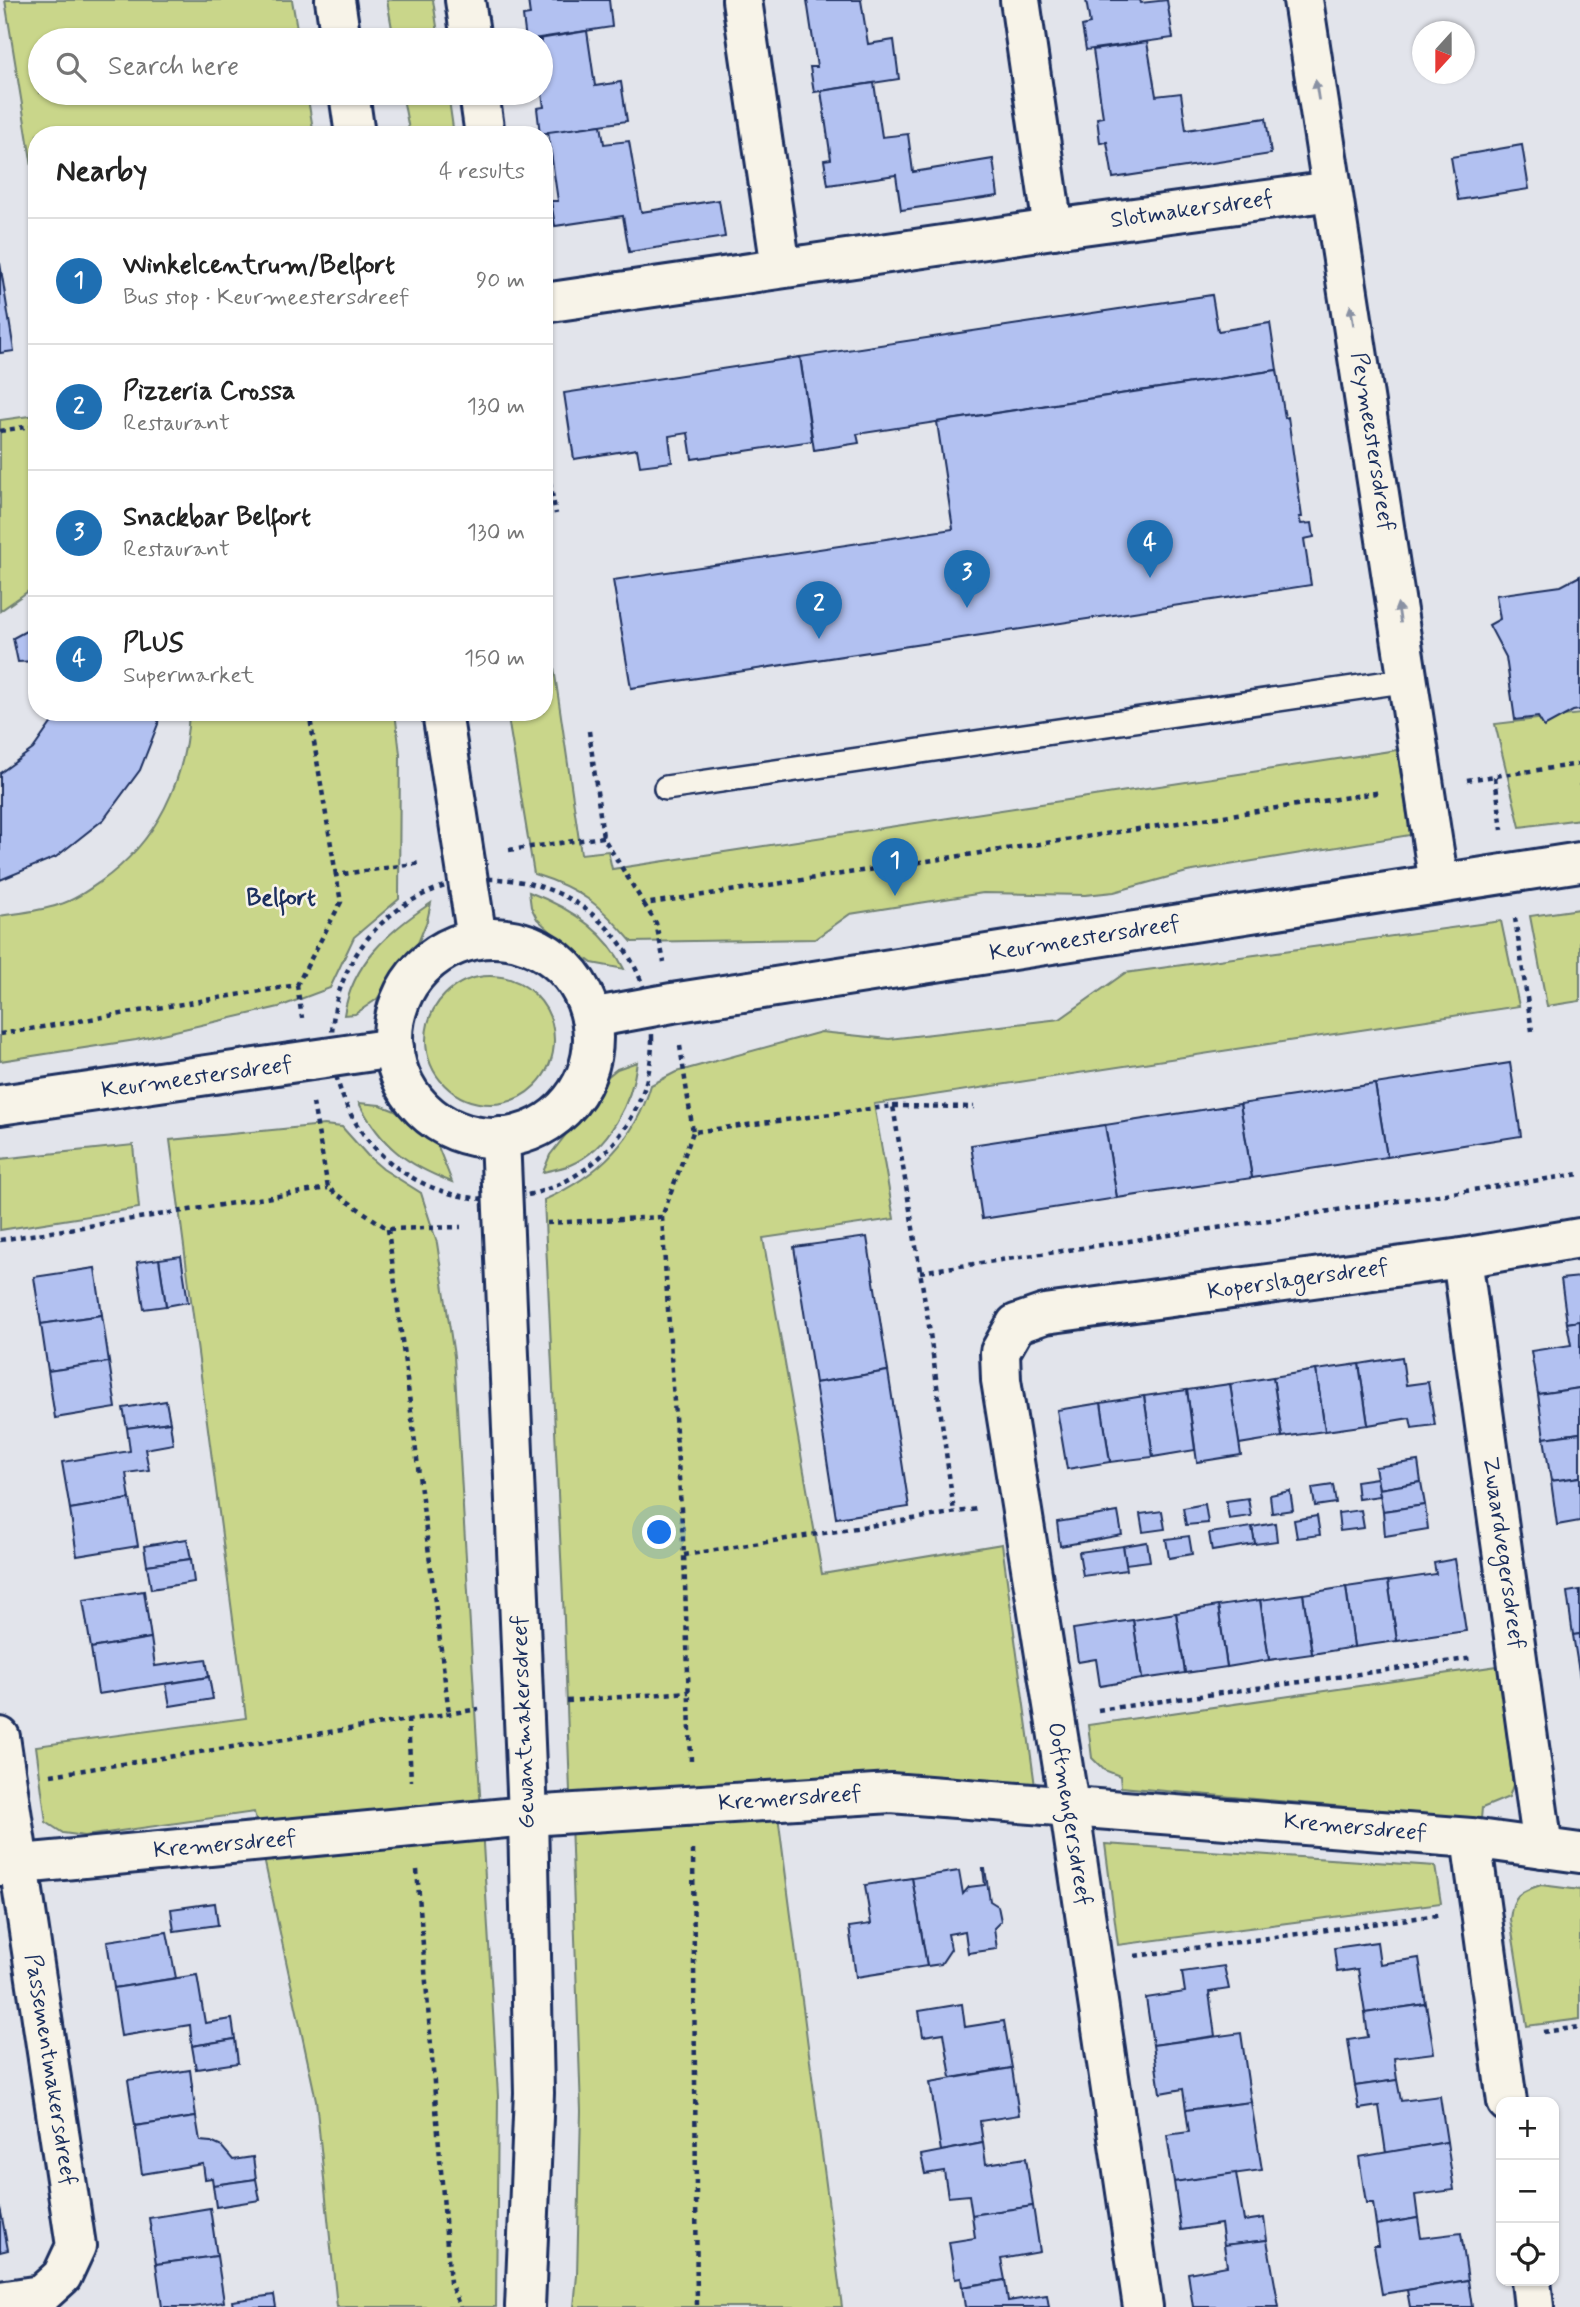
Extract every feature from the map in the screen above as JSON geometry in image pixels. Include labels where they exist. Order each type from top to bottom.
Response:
[{"type":"street","points":[[335,0],[339,28]]},
{"type":"street","points":[[465,0],[469,28]]},
{"type":"street","points":[[742,0],[780,268]]},
{"type":"street","points":[[1020,0],[1052,229]]},
{"type":"street","name":"Peymeestersdreef","points":[[1303,0],[1439,884]]},
{"type":"street","points":[[351,105],[354,126]]},
{"type":"street","points":[[481,105],[484,126]]},
{"type":"street","name":"Slotmakersdreef","points":[[553,302],[1332,191]]},
{"type":"street","points":[[443,721],[477,939]]},
{"type":"street","name":"Keurmeestersdreef","points":[[591,1018],[1580,862]]},
{"type":"street","points":[[491,937],[517,941],[548,954],[573,977],[586,1000],[591,1018],[594,1040],[591,1058],[578,1091],[552,1118],[535,1128],[500,1137],[468,1134],[427,1113],[401,1076],[394,1048],[399,1004],[414,977],[447,949],[477,939],[491,937]]},
{"type":"street","name":"Keurmeestersdreef","points":[[0,1105],[394,1048]]},
{"type":"street","name":"Gewantmakersdreef","points":[[500,1137],[528,1816],[534,2093],[525,2307]]},
{"type":"street","name":"Koperslagersdreef","points":[[1016,1324],[1045,1314],[1462,1258],[1580,1238]]},
{"type":"street","name":"Zwaardvegersdreef","points":[[1462,1258],[1543,1848]]},
{"type":"street","name":"Ooftmengersdreef","points":[[1016,1324],[1000,1352],[1001,1380],[1069,1805],[1143,2307]]},
{"type":"street","name":"Passementmakersdreef","points":[[0,1737],[7,1782],[9,1864],[76,2246],[62,2276],[41,2295],[0,2301]]},
{"type":"street","name":"Kremersdreef","points":[[9,1864],[528,1816],[891,1793],[1471,1838],[1580,1853]]},
{"type":"street","points":[[1471,1838],[1506,2097]]},
{"type":"street","points":[[1532,2286],[1534,2307]]},
{"type":"lane","points":[[666,788],[1409,680]]},
{"type":"path","points":[[0,431],[28,426]]},
{"type":"path","points":[[553,499],[556,514]]},
{"type":"path","points":[[0,1034],[297,985],[341,902],[310,721]]},
{"type":"path","points":[[589,731],[603,837],[656,923],[661,1005],[649,1075],[637,1107],[620,1137],[596,1161],[568,1181],[537,1193],[503,1199],[473,1198],[442,1192],[389,1163],[368,1141],[351,1115],[339,1087],[332,1058],[331,1030],[335,1003],[356,953],[373,932],[393,913],[416,897],[466,868],[498,879],[528,883],[557,893],[584,908],[607,928],[626,951],[640,978],[661,1005],[687,1077],[693,1132],[893,1106],[974,1107]]},
{"type":"path","points":[[644,904],[1580,764]]},
{"type":"path","points":[[336,875],[466,868],[603,837]]},
{"type":"path","points":[[893,1106],[954,1512]]},
{"type":"path","points":[[920,1272],[1580,1174]]},
{"type":"path","points":[[0,1240],[328,1188]]},
{"type":"path","points":[[662,1217],[684,1555],[693,1805],[697,2307]]},
{"type":"path","points":[[388,1229],[449,1713]]},
{"type":"path","points":[[684,1555],[1020,1504]]},
{"type":"path","points":[[1053,1716],[1517,1652]]},
{"type":"path","points":[[7,1782],[449,1713],[523,1704],[689,1692]]},
{"type":"path","points":[[408,1719],[430,2060],[450,2283],[460,2307]]},
{"type":"path","points":[[1092,1962],[1481,1909]]},
{"type":"green space","points":[[5,0],[292,0],[297,28],[28,28],[28,105],[309,105],[312,126],[28,126],[28,142]]},
{"type":"green space","points":[[387,0],[433,0],[437,28],[392,28]]},
{"type":"green space","points":[[404,105],[450,105],[453,126],[408,126]]},
{"type":"green space","points":[[28,416],[28,591],[0,611],[0,420]]},
{"type":"green space","points":[[553,661],[581,854],[608,851],[612,869],[1397,750],[1410,835],[1187,872],[1114,892],[1085,895],[983,893],[850,914],[815,939],[632,942],[600,908],[578,892],[534,874],[508,721],[553,721]]},
{"type":"green space","points":[[1580,714],[1580,819],[1520,827],[1495,724]]},
{"type":"green space","points":[[188,721],[396,721],[400,754],[399,899],[354,937],[330,988],[279,1007],[136,1040],[0,1061],[0,916],[64,903],[100,882],[120,866],[138,848],[165,808],[175,786]]},
{"type":"green space","points":[[529,892],[558,905],[596,931],[624,969],[592,963],[560,940],[537,919],[531,907]]},
{"type":"green space","points":[[431,903],[414,953],[377,999],[355,1014],[344,1015],[348,996],[364,964],[387,937]]},
{"type":"green space","points":[[1580,909],[1580,1001],[1547,1006],[1530,916]]},
{"type":"green space","points":[[1501,921],[1519,1006],[874,1104],[894,1219],[763,1238],[822,1574],[1002,1544],[1035,1786],[774,1785],[842,2307],[574,2307],[581,2111],[564,1619],[544,1200],[580,1180],[611,1155],[635,1123],[651,1085],[676,1072],[821,1032],[889,1039],[1060,1019],[1125,973]]},
{"type":"green space","points":[[490,976],[515,981],[535,995],[549,1015],[554,1040],[549,1065],[535,1085],[515,1099],[490,1104],[465,1099],[445,1085],[431,1065],[426,1040],[431,1015],[445,995],[465,981]]},
{"type":"green space","points":[[637,1062],[630,1092],[617,1122],[597,1147],[570,1165],[543,1172],[550,1155],[589,1105],[601,1082],[617,1069]]},
{"type":"green space","points":[[359,1103],[380,1105],[395,1111],[437,1144],[452,1182],[422,1169],[397,1152],[376,1131]]},
{"type":"green space","points":[[324,1125],[342,1127],[383,1169],[421,1193],[437,1243],[454,1356],[498,2096],[496,2307],[337,2307],[316,2100],[254,1812],[85,1836],[63,1833],[46,1822],[36,1746],[246,1718],[170,1140]]},
{"type":"green space","points":[[133,1145],[139,1208],[0,1230],[0,1159]]},
{"type":"green space","points":[[1498,1666],[1513,1785],[1509,1797],[1482,1808],[1481,1819],[1121,1787],[1120,1776],[1104,1770],[1092,1758],[1088,1725]]},
{"type":"green space","points":[[1105,1844],[1435,1866],[1441,1903],[1118,1945]]},
{"type":"green space","points":[[1541,1885],[1580,1890],[1580,2019],[1527,2026],[1510,1919],[1518,1895]]},
{"type":"building","points":[[528,0],[609,0],[612,27],[553,36],[553,28],[524,28],[523,16],[530,15]]},
{"type":"building","points":[[807,0],[861,0],[868,44],[894,40],[899,79],[814,92],[810,67],[817,67]]},
{"type":"building","points":[[1086,0],[1140,0],[1141,3],[1167,0],[1173,38],[1086,50],[1082,26],[1090,24]]},
{"type":"building","points":[[587,31],[595,86],[621,82],[627,121],[553,132],[553,126],[539,126],[537,108],[553,105],[553,37]]},
{"type":"building","points":[[1147,42],[1156,96],[1181,93],[1186,130],[1266,118],[1271,154],[1113,178],[1107,142],[1100,143],[1097,118],[1103,117],[1093,50]]},
{"type":"building","points":[[874,83],[882,137],[908,134],[913,172],[993,159],[998,196],[901,210],[896,175],[828,185],[824,160],[831,159],[821,91]]},
{"type":"building","points":[[601,125],[604,144],[629,141],[641,212],[719,200],[725,237],[629,252],[623,216],[555,226],[553,201],[558,201],[553,166],[553,131]]},
{"type":"building","points":[[1522,145],[1529,189],[1458,200],[1451,157]]},
{"type":"building","points":[[0,263],[14,351],[0,353]]},
{"type":"building","points":[[1212,295],[1218,331],[1270,323],[1277,370],[857,434],[859,443],[814,450],[800,357]]},
{"type":"building","points":[[800,357],[812,441],[692,459],[688,433],[669,436],[672,462],[640,466],[637,449],[574,459],[564,393]]},
{"type":"building","points":[[1277,370],[1285,418],[1288,417],[1302,517],[1299,517],[1301,524],[1312,523],[1314,537],[1304,539],[1311,585],[631,688],[613,580],[953,529],[937,422]]},
{"type":"building","points":[[1580,576],[1580,710],[1544,727],[1538,717],[1515,720],[1506,657],[1489,625],[1500,619],[1496,595],[1561,586]]},
{"type":"building","points":[[28,630],[28,661],[18,662],[13,638]]},
{"type":"building","points":[[158,721],[140,770],[104,819],[56,857],[0,880],[0,773],[33,749],[52,722]]},
{"type":"building","points":[[1510,1063],[1521,1136],[1387,1157],[1375,1084]]},
{"type":"building","points":[[1375,1084],[1387,1157],[1252,1178],[1240,1104]]},
{"type":"building","points":[[1240,1104],[1252,1178],[1117,1198],[1105,1125]]},
{"type":"building","points":[[1105,1125],[1117,1198],[982,1219],[971,1145]]},
{"type":"building","points":[[867,1237],[888,1371],[815,1383],[794,1247]]},
{"type":"building","points":[[181,1256],[188,1302],[166,1306],[159,1259]]},
{"type":"building","points":[[159,1259],[166,1306],[144,1309],[137,1262]]},
{"type":"building","points":[[95,1268],[102,1315],[41,1324],[34,1277]]},
{"type":"building","points":[[1580,1277],[1580,1321],[1567,1323],[1561,1279]]},
{"type":"building","points":[[102,1315],[109,1362],[48,1371],[41,1324]]},
{"type":"building","points":[[1580,1321],[1580,1388],[1538,1394],[1531,1351],[1571,1345],[1567,1323]]},
{"type":"building","points":[[1402,1357],[1406,1385],[1428,1382],[1435,1425],[1412,1428],[1410,1418],[1368,1425],[1359,1364]]},
{"type":"building","points":[[109,1362],[116,1408],[55,1418],[48,1371]]},
{"type":"building","points":[[1359,1364],[1368,1425],[1325,1431],[1316,1370]]},
{"type":"building","points":[[1316,1370],[1325,1431],[1282,1437],[1273,1377]]},
{"type":"building","points":[[888,1371],[909,1507],[836,1518],[815,1383]]},
{"type":"building","points":[[1273,1377],[1282,1437],[1239,1444],[1230,1384]]},
{"type":"building","points":[[1230,1384],[1241,1455],[1197,1462],[1187,1390]]},
{"type":"building","points":[[1580,1388],[1580,1433],[1544,1438],[1538,1394]]},
{"type":"building","points":[[1187,1390],[1195,1450],[1153,1457],[1144,1396]]},
{"type":"building","points":[[1144,1396],[1153,1457],[1110,1462],[1101,1403]]},
{"type":"building","points":[[166,1401],[170,1422],[127,1428],[123,1408]]},
{"type":"building","points":[[1101,1403],[1110,1462],[1067,1469],[1057,1410]]},
{"type":"building","points":[[170,1422],[173,1444],[145,1449],[149,1470],[126,1473],[130,1499],[70,1509],[62,1462],[130,1451],[127,1428]]},
{"type":"building","points":[[1580,1433],[1580,1477],[1551,1481],[1544,1438]]},
{"type":"building","points":[[1418,1461],[1421,1482],[1379,1489],[1375,1467]]},
{"type":"building","points":[[1580,1477],[1580,1521],[1557,1525],[1551,1481]]},
{"type":"building","points":[[1377,1478],[1380,1496],[1358,1499],[1356,1481]]},
{"type":"building","points":[[1421,1482],[1425,1505],[1383,1511],[1379,1489]]},
{"type":"building","points":[[1333,1485],[1336,1503],[1315,1506],[1312,1488]]},
{"type":"building","points":[[1290,1491],[1293,1510],[1272,1513],[1270,1495]]},
{"type":"building","points":[[1248,1498],[1251,1516],[1229,1519],[1226,1501]]},
{"type":"building","points":[[130,1499],[138,1546],[77,1556],[70,1509]]},
{"type":"building","points":[[1205,1504],[1208,1523],[1186,1525],[1183,1508]]},
{"type":"building","points":[[1425,1505],[1428,1529],[1385,1536],[1383,1511]]},
{"type":"building","points":[[1361,1510],[1364,1528],[1340,1531],[1338,1513]]},
{"type":"building","points":[[1162,1511],[1165,1529],[1143,1532],[1140,1514]]},
{"type":"building","points":[[1118,1512],[1122,1535],[1060,1546],[1057,1522]]},
{"type":"building","points":[[1317,1516],[1320,1535],[1297,1538],[1294,1520]]},
{"type":"building","points":[[1275,1523],[1277,1541],[1255,1544],[1252,1527]]},
{"type":"building","points":[[1252,1527],[1255,1544],[1212,1551],[1209,1533]]},
{"type":"building","points":[[1189,1536],[1192,1554],[1169,1558],[1166,1539]]},
{"type":"building","points":[[187,1539],[191,1559],[147,1565],[144,1546]]},
{"type":"building","points":[[1147,1542],[1150,1561],[1126,1564],[1123,1546]]},
{"type":"building","points":[[1123,1546],[1127,1570],[1083,1576],[1079,1552]]},
{"type":"building","points":[[191,1559],[194,1582],[151,1589],[147,1565]]},
{"type":"building","points":[[1455,1559],[1466,1631],[1397,1641],[1388,1581],[1436,1574],[1434,1563]]},
{"type":"building","points":[[1388,1581],[1397,1641],[1354,1647],[1346,1587]]},
{"type":"building","points":[[1346,1587],[1354,1647],[1312,1654],[1303,1594]]},
{"type":"building","points":[[1580,1590],[1580,1634],[1573,1635],[1567,1592]]},
{"type":"building","points":[[144,1591],[151,1638],[91,1648],[83,1600]]},
{"type":"building","points":[[1303,1594],[1312,1654],[1269,1660],[1260,1600]]},
{"type":"building","points":[[1260,1600],[1269,1660],[1227,1667],[1218,1606]]},
{"type":"building","points":[[1218,1606],[1227,1667],[1185,1673],[1176,1613]]},
{"type":"building","points":[[1176,1613],[1185,1673],[1142,1679],[1133,1620]]},
{"type":"building","points":[[1133,1620],[1142,1679],[1100,1686],[1096,1659],[1078,1662],[1073,1629]]},
{"type":"building","points":[[1580,1634],[1580,1678],[1573,1635]]},
{"type":"building","points":[[151,1638],[155,1666],[206,1659],[209,1677],[98,1694],[91,1648]]},
{"type":"building","points":[[209,1677],[213,1699],[170,1706],[166,1684]]},
{"type":"building","points":[[983,1869],[990,1901],[998,1906],[1001,1921],[994,1928],[997,1949],[968,1953],[965,1931],[948,1934],[951,1949],[941,1964],[927,1966],[912,1878],[959,1871],[963,1894],[969,1887],[985,1885]]},
{"type":"building","points":[[912,1878],[927,1966],[856,1977],[849,1927],[871,1924],[865,1885]]},
{"type":"building","points":[[215,1903],[218,1925],[174,1931],[171,1909]]},
{"type":"building","points":[[167,1932],[176,1978],[114,1988],[107,1941]]},
{"type":"building","points":[[1377,1942],[1380,1964],[1419,1958],[1426,2004],[1365,2013],[1358,1969],[1337,1972],[1334,1948]]},
{"type":"building","points":[[1224,1966],[1229,1989],[1209,1992],[1215,2036],[1153,2045],[1146,1998],[1185,1992],[1182,1972]]},
{"type":"building","points":[[197,1975],[205,2023],[232,2019],[235,2039],[192,2046],[190,2025],[121,2036],[114,1988]]},
{"type":"building","points":[[962,2004],[965,2027],[1004,2021],[1012,2068],[951,2078],[944,2033],[923,2036],[919,2011]]},
{"type":"building","points":[[1426,2004],[1434,2053],[1394,2058],[1397,2080],[1355,2086],[1348,2040],[1368,2037],[1365,2013]]},
{"type":"building","points":[[1241,2033],[1251,2102],[1186,2110],[1183,2089],[1160,2093],[1153,2045]]},
{"type":"building","points":[[235,2039],[238,2063],[196,2069],[192,2046]]},
{"type":"building","points":[[1012,2068],[1019,2115],[980,2121],[983,2143],[941,2151],[930,2082]]},
{"type":"building","points":[[190,2070],[196,2117],[135,2126],[128,2080]]},
{"type":"building","points":[[1397,2080],[1401,2101],[1440,2096],[1447,2142],[1386,2153],[1379,2106],[1359,2109],[1355,2086]]},
{"type":"building","points":[[1251,2102],[1262,2170],[1174,2182],[1167,2135],[1189,2132],[1186,2110]]},
{"type":"building","points":[[196,2117],[200,2141],[222,2147],[233,2160],[253,2157],[256,2179],[213,2185],[212,2178],[205,2179],[203,2164],[142,2174],[135,2126]]},
{"type":"building","points":[[1447,2142],[1454,2190],[1415,2195],[1418,2218],[1376,2225],[1373,2203],[1366,2203],[1359,2157]]},
{"type":"building","points":[[983,2143],[986,2164],[1026,2158],[1033,2206],[972,2215],[969,2195],[948,2197],[944,2171],[925,2174],[921,2155]]},
{"type":"building","points":[[1236,2173],[1244,2221],[1264,2218],[1267,2240],[1224,2245],[1221,2224],[1181,2230],[1174,2182]]},
{"type":"building","points":[[256,2179],[260,2200],[216,2207],[213,2185]]},
{"type":"building","points":[[1033,2206],[1040,2252],[1001,2259],[1005,2280],[962,2287],[961,2278],[955,2279],[949,2242],[975,2238],[972,2215]]},
{"type":"building","points":[[0,2207],[8,2250],[0,2252]]},
{"type":"building","points":[[210,2208],[217,2256],[156,2264],[149,2218]]},
{"type":"building","points":[[1418,2218],[1421,2238],[1461,2233],[1468,2280],[1382,2294],[1374,2246],[1379,2246],[1376,2225]]},
{"type":"building","points":[[1267,2240],[1279,2307],[1193,2307],[1188,2273],[1227,2266],[1224,2245]]},
{"type":"building","points":[[217,2256],[224,2302],[194,2307],[162,2307],[156,2264]]},
{"type":"building","points":[[1005,2280],[1008,2301],[1047,2295],[1049,2307],[965,2307],[962,2287]]},
{"type":"building","points":[[1468,2280],[1472,2307],[1410,2307],[1407,2290]]},
{"type":"building","points":[[274,2295],[276,2307],[233,2307],[232,2301]]},
{"type":"place","name":"PLUS","points":[[1150,578]]},
{"type":"place","name":"Snackbar Belfort","points":[[967,608]]},
{"type":"place","name":"Pizzeria Crossa","points":[[819,639]]},
{"type":"place","name":"Winkelcentrum/Belfort","points":[[895,896]]},
{"type":"district","name":"Belfort","points":[[281,898]]}]
